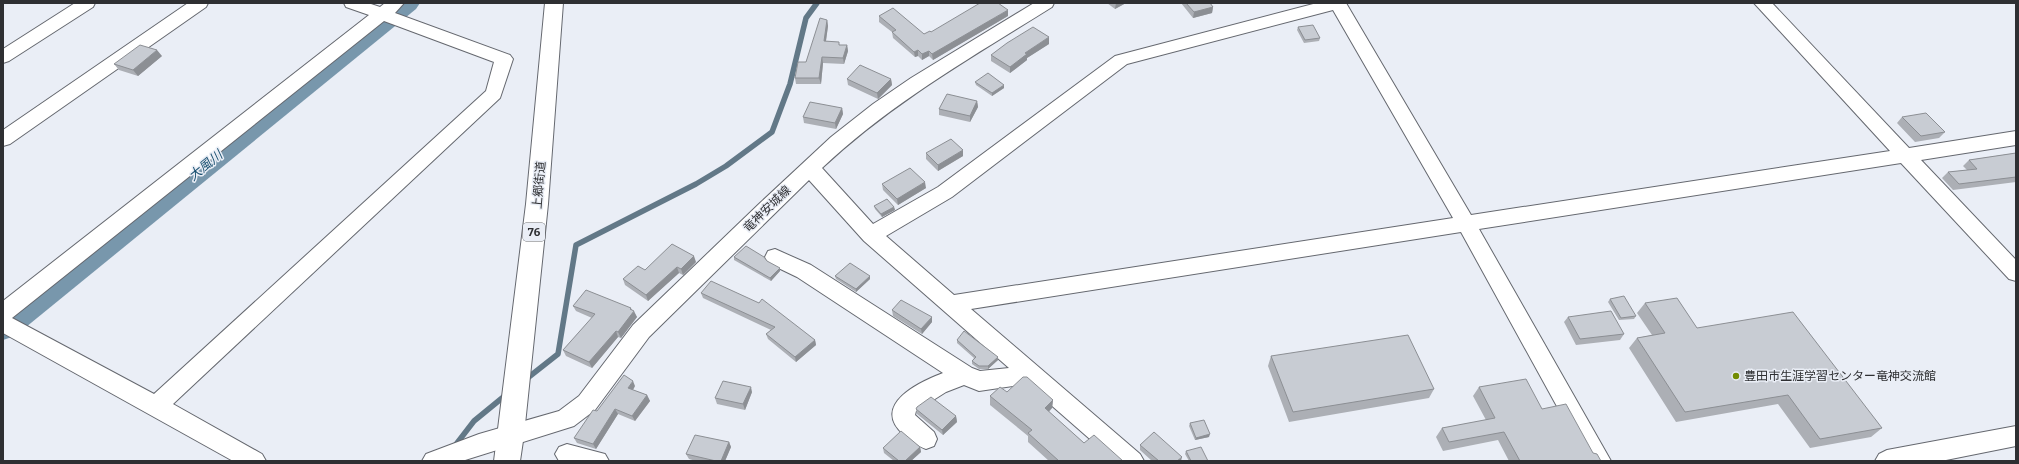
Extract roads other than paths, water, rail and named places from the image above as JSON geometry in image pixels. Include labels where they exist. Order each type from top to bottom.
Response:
[{"type":"main road","name":"上郷街道","points":[[507,461],[537,204],[554,3]]},
{"type":"street","points":[[7,50],[87,3]]},
{"type":"street","points":[[3,139],[200,3]]},
{"type":"street","points":[[156,406],[494,94],[504,59],[388,9],[352,3]]},
{"type":"street","name":"竜神安城線","points":[[434,461],[479,444],[566,419],[587,403],[641,331],[810,168],[879,109],[916,82],[1046,3]]},
{"type":"street","points":[[871,235],[945,192],[1121,60],[1338,3],[1467,225],[1599,461]]},
{"type":"street","points":[[1762,3],[2016,273]]},
{"type":"street","points":[[3,313],[388,9]]},
{"type":"street","points":[[949,304],[1467,225],[2016,138]]},
{"type":"street","points":[[810,168],[871,235],[1132,461]]},
{"type":"street","points":[[775,257],[804,271],[964,375],[979,381],[1031,374]]},
{"type":"street","points":[[3,323],[254,461]]},
{"type":"street","points":[[926,439],[903,419],[906,405],[938,385],[964,375]]},
{"type":"street","points":[[1887,461],[2016,436]]},
{"type":"street","points":[[567,454],[597,461]]},
{"type":"waterway","name":"大風川","points":[[3,326],[407,3]]},
{"type":"waterway","points":[[525,380],[558,354],[576,245],[696,184],[726,166],[772,132],[790,84],[806,18],[817,3]]},
{"type":"waterway","points":[[454,447],[474,421],[507,394]]},
{"type":"place","name":"豊田市生涯学習センター竜神交流館","points":[[1736,376]]}]
